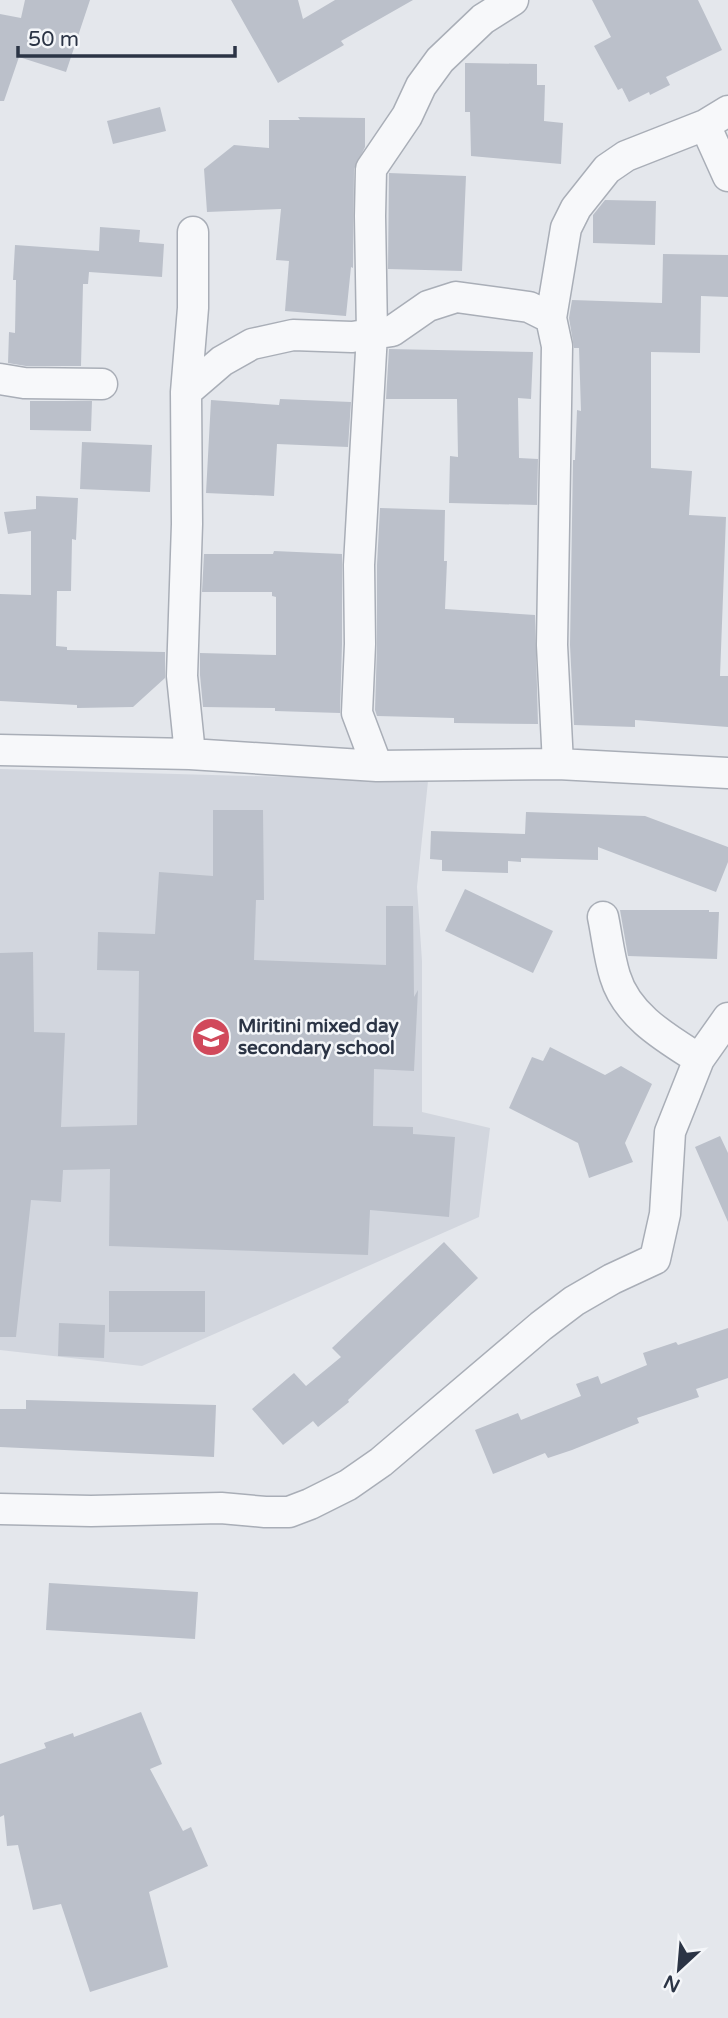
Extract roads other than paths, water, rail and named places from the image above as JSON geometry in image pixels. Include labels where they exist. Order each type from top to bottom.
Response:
[{"type":"street","points":[[377,766],[357,713],[359,565],[372,334],[372,169],[407,116],[421,86],[440,60],[483,19],[513,0]]},
{"type":"street","points":[[558,764],[552,645],[557,346],[551,318],[566,228],[576,208],[607,169],[626,156],[716,118],[728,176]]},
{"type":"street","points":[[190,754],[182,676],[187,524],[186,392],[193,308],[193,232]]},
{"type":"street","points":[[186,392],[222,361],[252,344],[293,335],[352,337],[392,331],[428,306],[456,297],[529,307],[551,318]]},
{"type":"street","points":[[0,379],[24,383],[102,384]]},
{"type":"street","points":[[0,750],[190,754],[377,766],[558,764],[728,773]]},
{"type":"street","points":[[603,917],[614,975],[620,990],[650,1028],[699,1059]]},
{"type":"street","points":[[0,1509],[91,1511],[221,1508],[289,1512],[348,1485],[381,1462],[574,1301],[655,1259],[665,1214],[670,1132],[699,1059],[728,1018]]},
{"type":"place","name":"Miritini mixed day secondary school","points":[[211,1037]]}]
